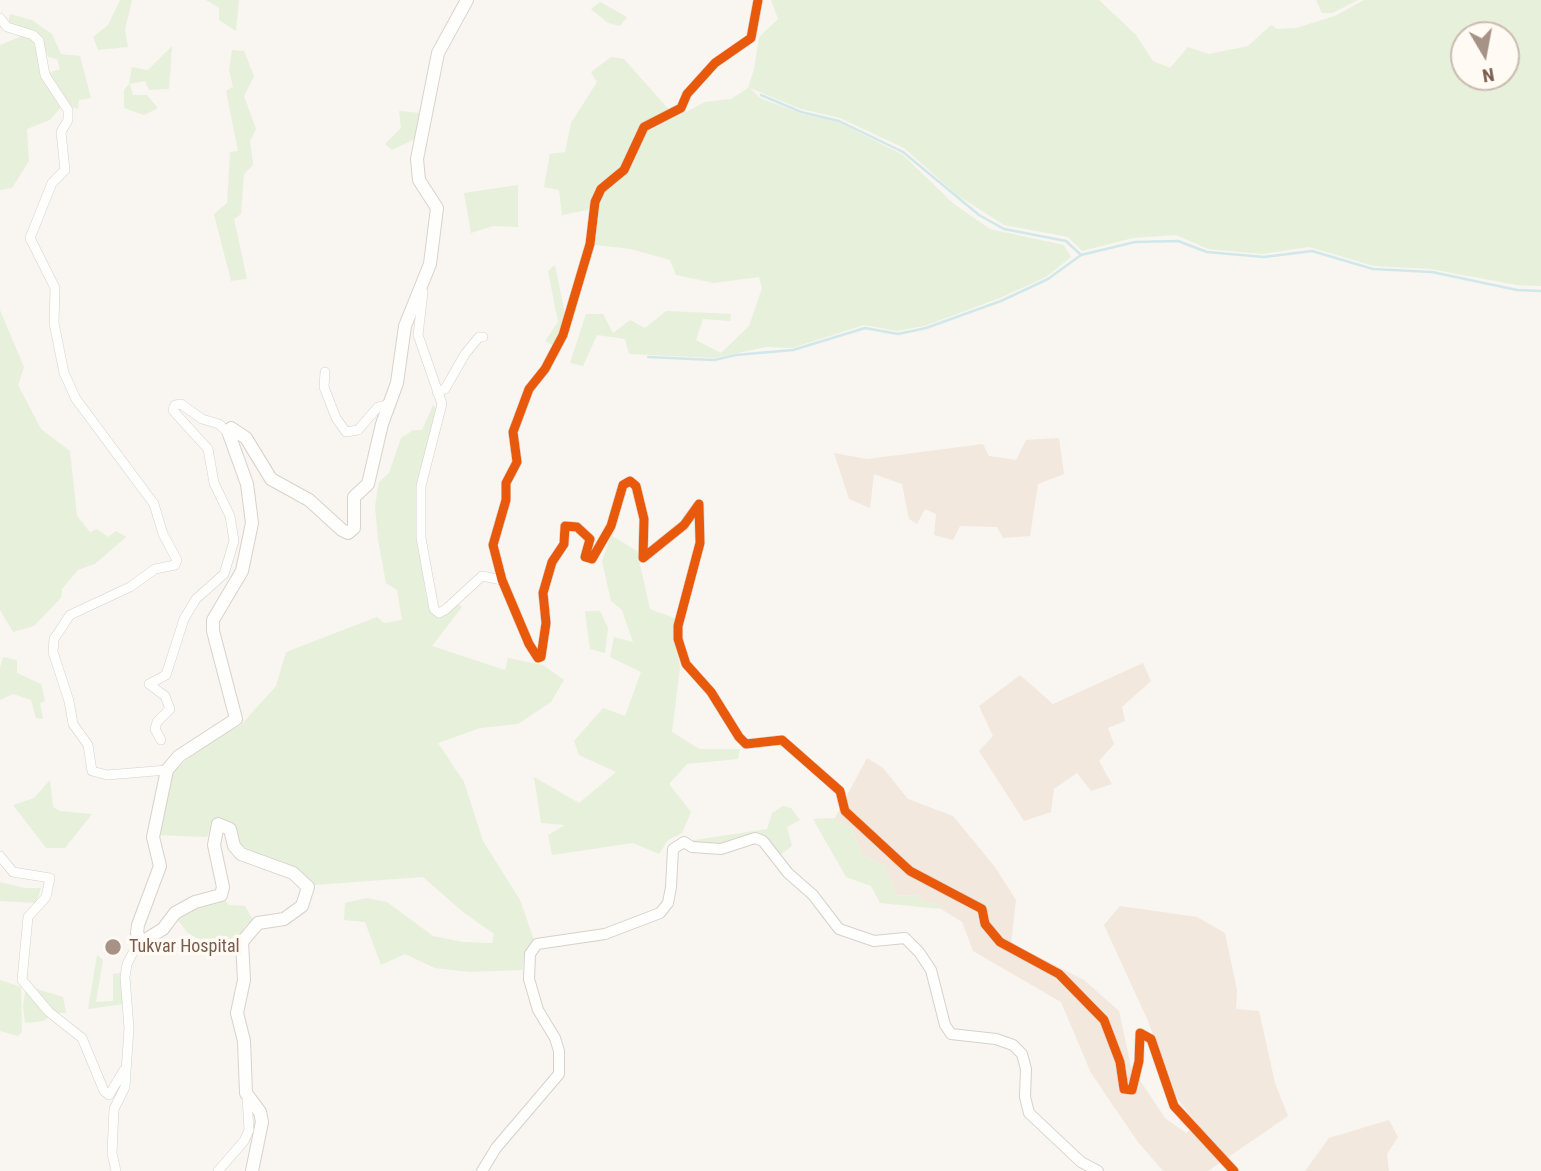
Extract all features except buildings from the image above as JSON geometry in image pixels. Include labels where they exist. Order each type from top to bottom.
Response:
[{"type":"main road","points":[[252,1171],[262,1122],[260,1112],[246,1093],[244,1041],[237,1013],[244,980],[242,942],[258,923],[284,919],[302,906],[308,887],[302,878],[241,854],[234,846],[230,828],[218,824],[214,845],[223,887],[221,895],[195,902],[175,914],[163,929],[145,940],[140,939],[137,933],[138,925],[159,877],[160,866],[153,837],[167,770],[179,756],[236,719],[213,631],[213,620],[242,571],[252,523],[247,484],[229,435],[231,428],[239,431],[271,479],[309,499],[348,533],[354,528],[354,497],[368,484],[382,424],[397,383],[405,326],[430,264],[437,208],[419,180],[417,159],[438,53],[467,0]]},
{"type":"street","points":[[758,0],[751,38],[715,63],[697,81],[681,108],[644,127],[624,170],[601,189],[595,202],[590,244],[563,335],[545,369],[529,389],[514,426],[517,462],[506,483],[506,500],[493,545],[502,580],[528,644],[538,658],[541,657],[546,623],[543,593],[552,562],[564,544],[565,526],[577,527],[590,539],[586,557],[592,559],[611,526],[623,485],[630,481],[636,486],[645,526],[643,558],[684,525],[699,504],[700,543],[678,626],[678,639],[686,664],[711,692],[739,737],[746,744],[782,740],[840,791],[845,811],[910,871],[982,909],[985,924],[1000,942],[1059,974],[1104,1020],[1120,1062],[1124,1089],[1132,1090],[1139,1061],[1140,1033],[1150,1039],[1174,1106],[1234,1171]]},
{"type":"street","points":[[0,18],[7,27],[33,34],[39,41],[45,75],[68,110],[68,120],[61,132],[65,170],[52,183],[30,238],[54,288],[54,323],[64,373],[76,399],[154,504],[163,534],[177,560],[175,565],[155,569],[130,587],[70,615],[54,639],[53,652],[69,701],[73,724],[88,745],[92,771],[107,775],[167,770]]},
{"type":"street","points":[[424,278],[418,335],[442,404],[421,486],[420,521],[426,581],[434,609],[439,613],[445,610],[482,576],[502,580]]},
{"type":"street","points":[[437,392],[445,389],[465,354],[479,337],[483,337]]},
{"type":"street","points":[[325,372],[324,387],[336,418],[346,432],[358,430],[378,407],[390,404]]},
{"type":"street","points":[[161,740],[155,729],[157,722],[170,709],[165,696],[149,684],[166,675],[184,620],[196,598],[224,574],[234,541],[230,516],[214,483],[208,449],[173,410],[175,405],[181,404],[202,419],[219,424],[229,435]]},
{"type":"street","points":[[482,1171],[496,1148],[559,1074],[559,1051],[555,1038],[538,1010],[529,979],[530,954],[537,944],[605,934],[660,913],[668,903],[673,849],[684,842],[692,847],[721,849],[755,838],[763,841],[788,873],[813,895],[839,929],[874,941],[905,938],[931,970],[945,1025],[951,1034],[996,1039],[1013,1045],[1022,1054],[1028,1113],[1081,1161],[1098,1171]]},
{"type":"street","points":[[0,856],[13,872],[50,878],[46,897],[28,917],[22,980],[49,1013],[82,1038],[104,1091],[109,1095],[124,1070]]},
{"type":"street","points":[[116,1171],[112,1137],[114,1109],[125,1087],[124,1070],[129,1028],[125,977],[127,964],[140,939]]},
{"type":"street","points":[[218,1171],[244,1141],[249,1130],[246,1093]]},
{"type":"shaded area","points":[[1059,438],[1064,474],[1038,484],[1030,536],[1003,538],[997,527],[960,526],[953,540],[934,535],[936,514],[925,509],[917,524],[909,519],[902,484],[874,474],[870,508],[849,499],[834,453],[867,459],[983,444],[989,456],[1016,460],[1026,440]]},
{"type":"shaded area","points":[[1143,663],[1151,681],[1122,707],[1125,721],[1108,728],[1114,744],[1099,761],[1112,784],[1091,791],[1077,773],[1054,789],[1051,812],[1024,821],[979,751],[993,736],[979,706],[1020,675],[1053,704]]},
{"type":"shaded area","points":[[867,758],[883,768],[908,799],[953,816],[995,867],[1016,900],[1011,943],[1084,980],[1119,1011],[1131,1067],[1165,1118],[1186,1133],[1197,1124],[1176,1097],[1148,1021],[1104,925],[1120,906],[1197,917],[1225,933],[1237,990],[1236,1009],[1259,1011],[1275,1083],[1288,1116],[1208,1171],[1163,1171],[1138,1142],[1091,1073],[1061,1002],[973,951],[962,922],[941,909],[939,903],[926,902],[917,895],[897,896],[884,865],[863,856],[851,828],[835,818]]},
{"type":"shaded area","points":[[1389,1120],[1398,1137],[1387,1154],[1389,1171],[1305,1171],[1329,1138]]},
{"type":"green space","points":[[120,0],[132,0],[125,29],[128,47],[98,50],[93,37],[108,25]]},
{"type":"green space","points":[[206,0],[239,0],[236,31],[219,20],[219,8]]},
{"type":"green space","points":[[771,0],[1099,0],[1136,35],[1153,61],[1170,68],[1188,47],[1209,54],[1248,46],[1271,25],[1277,29],[1296,28],[1335,16],[1364,0],[1541,0],[1541,286],[1517,285],[1430,269],[1374,266],[1309,247],[1262,254],[1208,249],[1176,235],[1133,238],[1082,251],[1068,237],[1004,225],[957,195],[904,148],[840,118],[801,109],[750,88],[760,98],[802,114],[839,122],[903,155],[954,204],[990,229],[1064,245],[1071,257],[1046,277],[1000,298],[924,326],[897,331],[864,325],[792,348],[766,347],[714,358],[629,354],[625,339],[597,335],[583,366],[570,363],[586,314],[603,314],[613,333],[630,320],[645,328],[666,311],[731,314],[730,321],[703,319],[696,340],[721,353],[749,326],[762,288],[759,277],[714,283],[676,275],[670,260],[631,249],[595,245],[596,216],[604,193],[632,165],[645,133],[705,102],[731,99],[748,88],[759,37],[778,19]]},
{"type":"green space","points":[[1316,0],[1358,0],[1332,13],[1322,13]]},
{"type":"green space","points":[[600,2],[627,17],[620,26],[608,23],[591,9]]},
{"type":"green space","points":[[10,14],[32,20],[52,34],[61,54],[80,56],[91,98],[79,100],[78,109],[69,106],[49,73],[60,69],[57,59],[48,57],[43,44],[8,25]]},
{"type":"green space","points":[[24,35],[32,38],[38,48],[63,105],[50,120],[27,129],[29,161],[12,188],[0,190],[0,45]]},
{"type":"green space","points":[[172,46],[169,89],[149,90],[145,81],[130,84],[133,95],[147,95],[158,108],[144,115],[124,108],[124,90],[129,84],[132,67],[148,70]]},
{"type":"green space","points":[[232,50],[244,51],[254,76],[244,96],[256,129],[250,141],[253,165],[244,174],[241,214],[234,219],[247,279],[231,281],[214,214],[227,203],[230,152],[238,151],[226,91],[233,87],[229,70]]},
{"type":"green space","points":[[611,57],[624,59],[670,111],[643,125],[635,134],[623,167],[599,187],[588,210],[562,215],[559,190],[544,187],[550,154],[565,152],[571,123],[597,82],[591,72]]},
{"type":"green space","points":[[399,111],[422,113],[417,138],[392,150],[385,144],[401,128]]},
{"type":"green space","points":[[518,185],[518,227],[493,226],[471,233],[464,193]]},
{"type":"green space","points":[[555,265],[566,319],[554,346],[545,341],[558,322],[548,271]]},
{"type":"green space","points":[[0,310],[24,367],[18,385],[41,429],[70,451],[77,516],[90,532],[97,529],[108,537],[116,531],[126,537],[95,564],[78,570],[62,589],[61,598],[34,626],[13,632],[0,610]]},
{"type":"green space","points":[[433,405],[439,411],[417,486],[416,522],[426,596],[431,612],[439,617],[456,602],[462,607],[432,646],[505,670],[508,658],[543,665],[564,680],[551,702],[518,724],[480,728],[438,743],[464,782],[483,841],[520,900],[534,940],[525,952],[522,970],[470,972],[435,968],[405,954],[381,965],[365,922],[344,920],[345,903],[366,898],[387,902],[433,936],[463,942],[492,943],[494,934],[463,912],[423,877],[314,885],[304,877],[250,855],[220,823],[211,827],[207,837],[158,835],[173,771],[217,736],[241,725],[276,686],[286,652],[377,617],[384,623],[402,620],[397,590],[386,583],[375,506],[379,482],[389,473],[401,438],[413,430],[422,430]]},
{"type":"green space","points":[[611,535],[637,551],[650,609],[677,619],[675,644],[680,667],[672,732],[699,749],[740,749],[738,759],[687,764],[669,784],[691,812],[682,833],[668,840],[659,854],[633,843],[552,855],[548,835],[565,825],[541,823],[534,777],[579,803],[616,772],[579,755],[574,741],[603,708],[625,716],[641,672],[610,657],[614,637],[633,642],[622,610],[611,601],[602,561]]},
{"type":"green space","points":[[585,611],[600,611],[608,628],[605,653],[590,649]]},
{"type":"green space","points":[[3,657],[17,660],[17,673],[41,684],[45,701],[40,703],[43,719],[36,718],[31,700],[13,694],[0,700],[0,668]]},
{"type":"green space","points":[[50,780],[53,807],[60,811],[92,814],[65,848],[46,848],[13,805],[34,798]]},
{"type":"green space","points":[[783,806],[791,808],[800,820],[787,827],[792,846],[780,855],[766,839],[718,846],[688,841],[767,829],[772,813]]},
{"type":"green space","points":[[835,818],[851,828],[863,856],[884,865],[897,896],[917,895],[926,902],[939,903],[941,909],[880,903],[871,886],[846,877],[813,819]]},
{"type":"green space","points":[[0,882],[25,888],[41,888],[36,903],[0,901]]},
{"type":"green space","points":[[222,897],[229,905],[245,906],[253,920],[245,926],[237,942],[204,942],[188,933],[176,918],[194,906]]},
{"type":"green space","points":[[97,955],[103,960],[96,1002],[113,1001],[113,974],[120,973],[124,1004],[88,1009]]},
{"type":"green space","points":[[0,980],[21,987],[22,1032],[18,1036],[0,1031]]},
{"type":"green space","points":[[26,987],[49,1017],[43,1021],[25,1023],[23,1006]]},
{"type":"green space","points":[[34,988],[63,997],[66,1013],[53,1013]]},
{"type":"waterway","points":[[761,95],[801,112],[839,121],[903,152],[979,215],[1004,229],[1066,241],[1081,255]]},
{"type":"waterway","points":[[648,357],[714,360],[736,355],[793,350],[865,328],[898,334],[926,328],[1001,301],[1048,279],[1081,255],[1135,242],[1178,241],[1207,252],[1264,257],[1312,251],[1373,269],[1432,272],[1517,290],[1541,291]]},
{"type":"cycle path","points":[[758,0],[751,38],[715,63],[687,94],[681,108],[644,127],[624,170],[601,189],[595,202],[590,244],[563,335],[545,369],[529,389],[513,432],[517,462],[506,483],[506,500],[493,545],[502,580],[529,644],[538,658],[541,657],[546,623],[543,593],[552,562],[564,544],[565,526],[577,527],[590,539],[585,557],[592,559],[611,526],[623,485],[630,481],[636,486],[644,519],[643,558],[684,525],[699,504],[700,543],[678,626],[678,639],[686,664],[711,692],[739,737],[746,744],[782,740],[840,791],[845,811],[910,871],[982,909],[985,924],[1000,942],[1059,974],[1104,1020],[1120,1062],[1124,1089],[1132,1090],[1139,1061],[1140,1033],[1151,1039],[1174,1106],[1234,1171]]},
{"type":"place","name":"Tukvar Hospital","points":[[113,947]]}]
